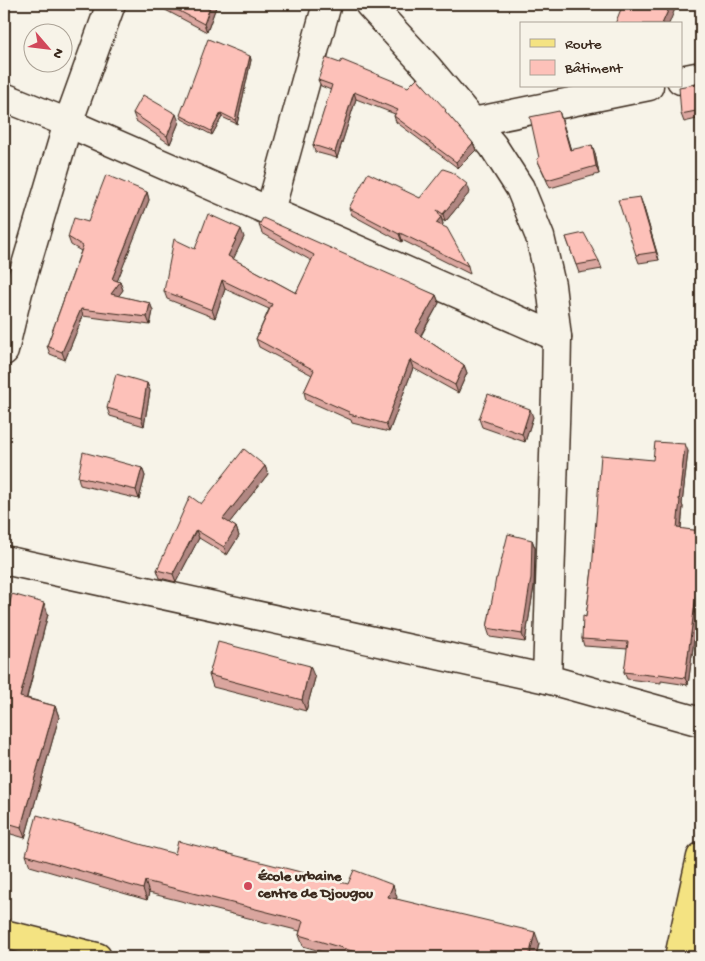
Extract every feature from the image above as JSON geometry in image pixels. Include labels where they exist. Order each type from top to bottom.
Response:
[{"type":"main road","points":[[679,957],[701,857]]},
{"type":"main road","points":[[4,934],[97,957]]},
{"type":"street","points":[[4,351],[18,292],[68,123],[111,4]]},
{"type":"street","points":[[270,212],[327,4]]},
{"type":"street","points":[[369,4],[427,67],[493,146],[520,188],[540,237],[551,285],[556,337],[547,679]]},
{"type":"street","points":[[682,80],[701,76]]},
{"type":"street","points":[[473,122],[639,88]]},
{"type":"street","points":[[4,97],[68,123],[556,337]]},
{"type":"street","points":[[4,560],[547,679],[701,722]]},
{"type":"building","points":[[166,4],[211,4],[204,24]]},
{"type":"building","points":[[623,4],[671,4],[663,22],[616,22]]},
{"type":"building","points":[[208,39],[250,56],[235,120],[221,113],[211,131],[180,115]]},
{"type":"building","points":[[326,58],[340,63],[342,60],[408,87],[417,78],[473,143],[456,162],[394,116],[398,110],[354,92],[335,152],[313,145],[332,85],[318,80]]},
{"type":"building","points":[[701,83],[701,110],[681,114],[679,88]]},
{"type":"building","points":[[143,95],[176,114],[167,136],[133,113]]},
{"type":"building","points":[[559,111],[570,150],[592,145],[596,166],[547,180],[537,159],[539,158],[530,117]]},
{"type":"building","points":[[443,169],[452,172],[467,184],[443,214],[437,210],[441,217],[436,223],[447,228],[468,266],[349,208],[368,173],[420,198]]},
{"type":"building","points":[[106,175],[147,192],[112,279],[120,282],[111,294],[150,303],[147,317],[81,309],[62,352],[47,346],[83,246],[68,237],[74,218],[88,222]]},
{"type":"building","points":[[640,197],[656,252],[636,255],[618,200]]},
{"type":"building","points":[[208,214],[241,229],[228,256],[296,293],[314,255],[259,225],[263,218],[436,295],[415,332],[464,365],[455,385],[410,360],[386,424],[349,414],[349,412],[304,392],[314,370],[256,339],[272,304],[222,280],[212,310],[164,291],[174,239],[195,249]]},
{"type":"building","points":[[584,233],[599,261],[576,265],[566,237]]},
{"type":"building","points":[[116,374],[147,383],[141,418],[107,408]]},
{"type":"building","points":[[488,394],[530,409],[522,434],[479,419]]},
{"type":"building","points":[[655,442],[685,444],[677,528],[701,531],[701,589],[697,588],[685,678],[624,672],[628,642],[582,639],[583,616],[586,617],[592,570],[601,455],[653,460]]},
{"type":"building","points":[[244,449],[265,466],[223,519],[236,527],[224,547],[196,530],[173,574],[157,570],[190,496],[201,504]]},
{"type":"building","points":[[83,452],[142,468],[136,490],[78,477]]},
{"type":"building","points":[[508,534],[532,540],[531,578],[522,634],[487,628],[496,578]]},
{"type":"building","points":[[12,594],[44,603],[20,697],[55,706],[21,827],[4,822],[4,627]]},
{"type":"building","points":[[218,642],[310,666],[302,700],[209,675]]},
{"type":"building","points":[[37,815],[175,854],[178,841],[348,884],[354,870],[393,885],[388,897],[535,932],[529,957],[399,957],[373,951],[372,957],[299,935],[303,921],[145,881],[143,889],[26,855]]},
{"type":"place","name":"École urbaine centre de Djougou","points":[[248,886]]}]
